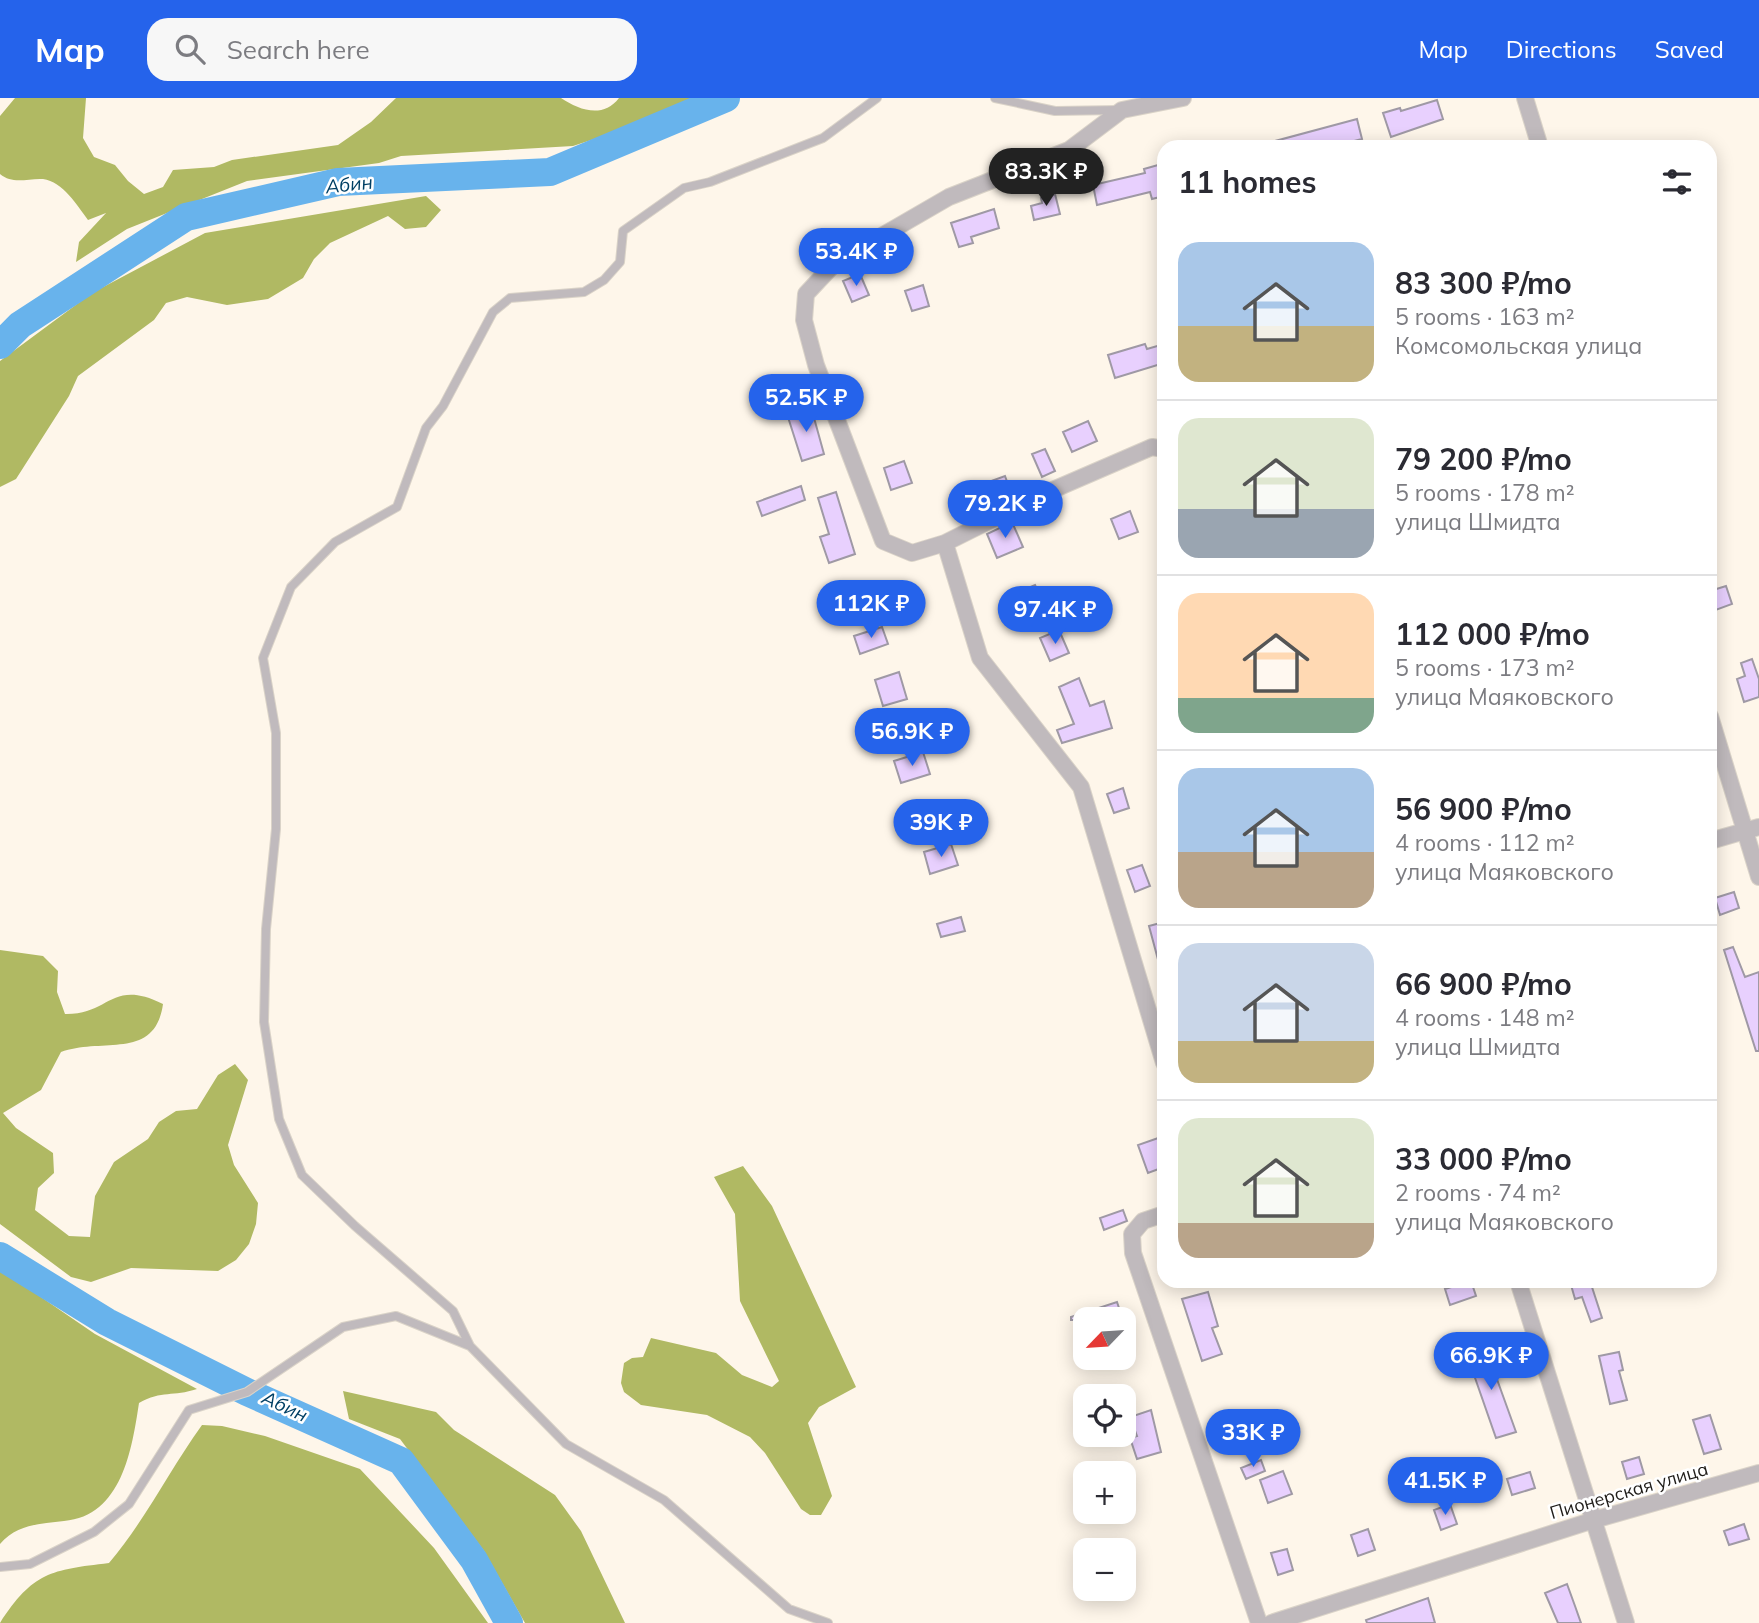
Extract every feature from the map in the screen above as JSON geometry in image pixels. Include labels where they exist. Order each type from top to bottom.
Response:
[{"type":"street","points":[[1157,448],[1152,447],[1041,495],[945,543],[912,552],[883,541],[816,365],[804,320],[806,294],[835,262],[949,197],[1069,150],[1122,110],[1183,98]]},
{"type":"street","points":[[1525,98],[1538,140]]},
{"type":"street","points":[[945,543],[980,658],[1081,787],[1157,1041]]},
{"type":"street","points":[[1717,735],[1752,830],[1759,877]]},
{"type":"street","points":[[1717,839],[1752,830]]},
{"type":"street","points":[[1147,1009],[1157,1005]]},
{"type":"street","points":[[1157,1216],[1143,1221],[1132,1234],[1133,1253],[1259,1623]]},
{"type":"street","points":[[1520,1288],[1626,1623]]},
{"type":"street","name":"Пионерская улица","points":[[1271,1623],[1594,1520],[1759,1473]]},
{"type":"lane","points":[[828,1623],[789,1609],[664,1500],[566,1444],[470,1346],[453,1311],[355,1226],[302,1175],[279,1119],[264,1022],[267,929],[276,829],[276,733],[262,658],[291,587],[335,542],[397,507],[426,428],[443,407],[493,312],[510,298],[584,292],[604,280],[620,262],[623,230],[684,188],[710,182],[823,138],[877,98]]},
{"type":"lane","points":[[995,98],[1055,111],[1122,110]]},
{"type":"lane","points":[[0,1567],[30,1564],[94,1532],[129,1504],[190,1410],[247,1392],[343,1327],[396,1316],[470,1346]]},
{"type":"green space","points":[[15,98],[86,98],[83,138],[94,157],[115,165],[128,181],[144,194],[163,187],[173,170],[214,167],[232,160],[338,145],[371,122],[396,98],[561,98],[583,109],[598,110],[613,105],[619,98],[702,98],[637,125],[573,146],[401,156],[379,163],[247,181],[127,229],[76,262],[79,242],[106,213],[88,220],[69,195],[50,181],[15,180],[0,174],[0,116]]},
{"type":"green space","points":[[426,196],[441,210],[426,227],[405,229],[388,216],[330,243],[314,259],[303,278],[268,299],[227,305],[187,297],[166,303],[154,320],[78,376],[69,396],[16,479],[0,487],[0,361],[92,293],[205,233]]},
{"type":"green space","points":[[0,950],[43,956],[58,971],[57,992],[65,1014],[80,1013],[121,996],[146,997],[163,1004],[158,1022],[150,1033],[138,1040],[61,1052],[41,1090],[3,1113],[16,1128],[53,1153],[54,1173],[38,1188],[35,1210],[69,1236],[90,1237],[95,1196],[114,1162],[148,1139],[159,1122],[176,1111],[197,1109],[218,1075],[235,1064],[248,1080],[228,1145],[234,1165],[258,1203],[256,1224],[249,1244],[236,1260],[218,1271],[131,1268],[91,1282],[71,1277],[0,1224]]},
{"type":"green space","points":[[743,1166],[772,1206],[856,1387],[819,1407],[808,1423],[832,1496],[821,1515],[810,1515],[801,1509],[765,1453],[750,1437],[707,1415],[641,1405],[624,1392],[621,1383],[624,1363],[632,1358],[643,1357],[651,1338],[716,1353],[742,1375],[772,1387],[779,1381],[740,1301],[735,1214],[714,1177]]},
{"type":"green space","points":[[0,1269],[95,1334],[197,1389],[154,1396],[139,1403],[121,1477],[99,1507],[84,1516],[21,1529],[0,1544]]},
{"type":"green space","points":[[343,1391],[436,1412],[454,1430],[555,1495],[581,1531],[625,1623],[525,1623],[484,1551],[400,1439],[349,1419]]},
{"type":"green space","points":[[202,1425],[222,1426],[265,1436],[360,1469],[434,1548],[488,1623],[0,1623],[23,1593],[45,1576],[72,1568],[109,1563]]},
{"type":"building","points":[[1437,100],[1443,119],[1391,137],[1383,113],[1400,108],[1401,111]]},
{"type":"building","points":[[1357,119],[1362,139],[1358,140],[1279,140]]},
{"type":"building","points":[[1157,165],[1157,198],[1152,199],[1150,192],[1097,205],[1093,185],[1145,173],[1144,169]]},
{"type":"building","points":[[1055,194],[1060,214],[1034,220],[1031,206],[1042,203],[1041,198]]},
{"type":"building","points":[[994,209],[999,228],[971,237],[973,243],[959,247],[951,223]]},
{"type":"building","points":[[860,274],[869,295],[852,302],[843,281]]},
{"type":"building","points":[[923,285],[929,306],[912,311],[905,291]]},
{"type":"building","points":[[1145,344],[1147,349],[1157,346],[1157,365],[1115,378],[1108,355]]},
{"type":"building","points":[[811,407],[824,454],[802,461],[787,414]]},
{"type":"building","points":[[1088,421],[1097,441],[1072,452],[1063,432]]},
{"type":"building","points":[[1045,449],[1055,471],[1042,477],[1032,454]]},
{"type":"building","points":[[904,461],[912,483],[891,490],[884,468]]},
{"type":"building","points":[[1005,476],[1010,490],[974,503],[969,489]]},
{"type":"building","points":[[801,486],[805,500],[762,516],[757,502]]},
{"type":"building","points":[[836,492],[855,554],[829,563],[820,537],[829,534],[818,498]]},
{"type":"building","points":[[1130,511],[1138,532],[1119,539],[1111,519]]},
{"type":"building","points":[[1012,522],[1023,547],[997,558],[987,534]]},
{"type":"building","points":[[1035,585],[1044,607],[1023,616],[1014,594]]},
{"type":"building","points":[[1726,586],[1732,604],[1717,610],[1717,589]]},
{"type":"building","points":[[882,627],[888,644],[860,654],[854,636]]},
{"type":"building","points":[[1059,630],[1069,653],[1050,661],[1040,638]]},
{"type":"building","points":[[1752,659],[1759,679],[1759,697],[1744,702],[1737,679],[1745,676],[1741,663]]},
{"type":"building","points":[[899,672],[907,699],[883,706],[875,680]]},
{"type":"building","points":[[1079,678],[1090,706],[1104,701],[1112,728],[1062,743],[1057,730],[1074,724],[1059,687]]},
{"type":"building","points":[[923,752],[930,774],[901,783],[894,761]]},
{"type":"building","points":[[1123,788],[1129,808],[1114,813],[1107,794]]},
{"type":"building","points":[[951,844],[958,865],[930,874],[924,852]]},
{"type":"building","points":[[1142,865],[1150,886],[1135,892],[1127,870]]},
{"type":"building","points":[[1734,892],[1739,908],[1720,915],[1717,897]]},
{"type":"building","points":[[961,917],[965,931],[941,937],[937,924]]},
{"type":"building","points":[[1157,924],[1157,956],[1149,926]]},
{"type":"building","points":[[1733,947],[1745,977],[1759,972],[1759,1051],[1756,1051],[1724,950]]},
{"type":"building","points":[[1157,1138],[1157,1170],[1148,1173],[1138,1145]]},
{"type":"building","points":[[1123,1210],[1127,1221],[1104,1230],[1100,1218]]},
{"type":"building","points":[[1473,1288],[1476,1296],[1450,1305],[1445,1289]]},
{"type":"building","points":[[1572,1288],[1592,1288],[1602,1318],[1591,1322],[1582,1297],[1575,1299]]},
{"type":"building","points":[[1208,1292],[1218,1326],[1212,1328],[1222,1354],[1202,1361],[1182,1299]]},
{"type":"building","points":[[1117,1302],[1119,1307],[1102,1307]]},
{"type":"building","points":[[1485,1346],[1516,1432],[1496,1438],[1466,1352]]},
{"type":"building","points":[[1619,1352],[1623,1370],[1619,1371],[1627,1400],[1610,1404],[1599,1356]]},
{"type":"building","points":[[1151,1410],[1161,1452],[1137,1459],[1133,1447],[1136,1447],[1136,1415]]},
{"type":"building","points":[[1243,1414],[1247,1425],[1230,1433],[1225,1421]]},
{"type":"building","points":[[1710,1415],[1721,1449],[1704,1454],[1693,1420]]},
{"type":"building","points":[[1639,1457],[1644,1474],[1627,1479],[1622,1462]]},
{"type":"building","points":[[1261,1460],[1265,1471],[1246,1479],[1241,1468]]},
{"type":"building","points":[[1283,1471],[1292,1494],[1268,1503],[1260,1480]]},
{"type":"building","points":[[1530,1472],[1535,1488],[1512,1495],[1507,1479]]},
{"type":"building","points":[[1450,1504],[1457,1524],[1441,1530],[1434,1510]]},
{"type":"building","points":[[1744,1524],[1749,1539],[1729,1545],[1724,1531]]},
{"type":"building","points":[[1368,1529],[1375,1550],[1358,1556],[1351,1535]]},
{"type":"building","points":[[1287,1549],[1293,1570],[1278,1575],[1271,1553]]},
{"type":"building","points":[[1567,1584],[1581,1623],[1558,1623],[1545,1593]]},
{"type":"building","points":[[1428,1598],[1435,1623],[1367,1623],[1366,1620]]},
{"type":"waterway","name":"Абин","points":[[0,345],[20,325],[186,217],[338,182],[550,172],[726,98]]},
{"type":"waterway","name":"Абин","points":[[0,1256],[107,1322],[247,1392],[401,1461],[474,1560],[509,1623]]}]
